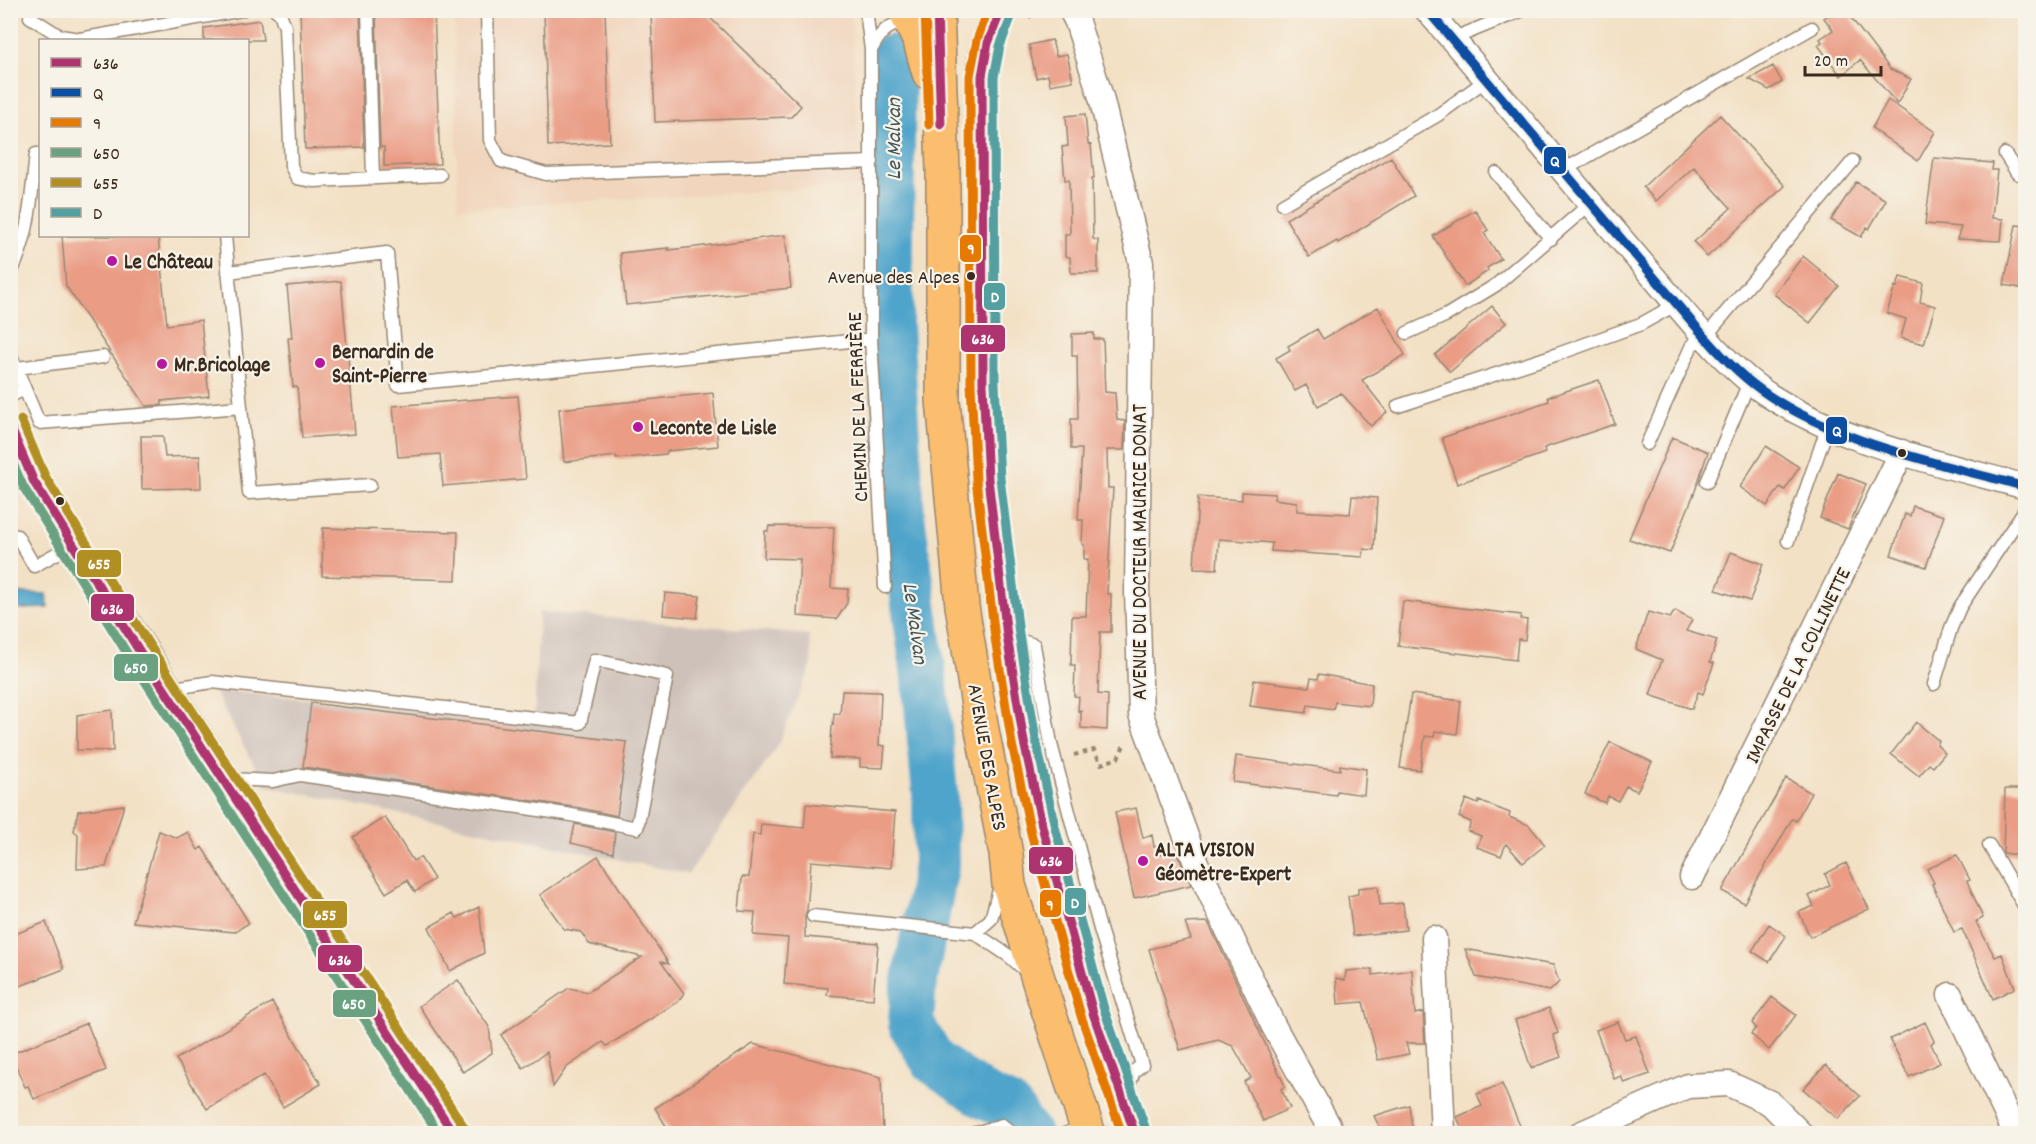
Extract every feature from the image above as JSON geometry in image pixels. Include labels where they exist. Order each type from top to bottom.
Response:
[{"type":"main road","name":"AVENUE DES ALPES","points":[[1001,10],[989,34],[982,76],[983,384],[988,479],[1007,636],[1024,742],[1043,830],[1093,1013],[1135,1134]]},
{"type":"main road","name":"AVENUE DES ALPES","points":[[918,16],[920,42],[941,114],[943,400],[962,606],[982,730],[1006,854],[1009,885],[1039,982],[1080,1131]]},
{"type":"main road","points":[[25,424],[34,482]]},
{"type":"main road","points":[[10,451],[34,482],[165,690],[454,1134]]},
{"type":"street","name":"AVENUE DU DOCTEUR MAURICE DONAT","points":[[1071,10],[1101,97],[1141,262],[1137,556],[1141,715],[1196,862],[1273,1025],[1333,1134]]},
{"type":"street","points":[[1427,10],[1677,304],[1729,362],[1768,395],[1808,418],[1828,426],[1902,452],[2025,487]]},
{"type":"street","name":"IMPASSE DE LA COLLINETTE","points":[[1692,877],[1902,452]]},
{"type":"street","points":[[1434,938],[1443,1134]]},
{"type":"street","points":[[1950,996],[2016,1134]]},
{"type":"street","points":[[1580,1134],[1688,1086],[1729,1084],[1770,1103],[1801,1134]]},
{"type":"lane","points":[[30,17],[60,36],[80,39],[242,10]]},
{"type":"lane","points":[[276,10],[280,13],[285,27],[291,166],[297,178],[314,181],[440,175]]},
{"type":"lane","points":[[368,10],[373,178]]},
{"type":"lane","points":[[487,10],[490,140],[501,161],[546,174],[872,162]]},
{"type":"lane","name":"CHEMIN DE LA FERRIÈRE","points":[[866,10],[871,50],[871,339],[885,586]]},
{"type":"lane","points":[[1452,39],[1523,10]]},
{"type":"lane","points":[[871,50],[885,29],[918,16]]},
{"type":"lane","points":[[1564,170],[1812,28]]},
{"type":"lane","points":[[1283,204],[1438,115],[1486,80]]},
{"type":"lane","points":[[10,275],[27,233],[36,154],[39,154]]},
{"type":"lane","points":[[2005,154],[2017,173],[2025,177]]},
{"type":"lane","points":[[1647,444],[1692,345],[1707,336],[1853,161]]},
{"type":"lane","points":[[1496,173],[1551,238]]},
{"type":"lane","points":[[1407,333],[1447,315],[1496,285],[1591,203]]},
{"type":"lane","points":[[225,237],[249,493],[370,485]]},
{"type":"lane","points":[[228,272],[387,254],[398,385],[871,339]]},
{"type":"lane","points":[[1398,406],[1558,354],[1641,324],[1677,304]]},
{"type":"lane","points":[[10,353],[26,389],[25,424],[241,407]]},
{"type":"lane","points":[[17,368],[103,357]]},
{"type":"lane","points":[[1707,482],[1750,380]]},
{"type":"lane","points":[[10,396],[26,389]]},
{"type":"lane","points":[[1788,540],[1828,426]]},
{"type":"lane","points":[[1934,684],[1951,628],[1960,607],[2025,508]]},
{"type":"lane","points":[[10,534],[17,536],[34,566],[74,544]]},
{"type":"lane","points":[[1007,636],[1034,645],[1056,760],[1100,929],[1142,1065],[1134,1071],[1123,1102]]},
{"type":"lane","points":[[165,690],[212,682],[580,723],[595,660],[667,676],[637,828],[566,814],[300,775],[273,781],[222,778]]},
{"type":"lane","points":[[1989,846],[2025,909]]},
{"type":"lane","points":[[975,933],[992,919],[1006,854]]},
{"type":"lane","points":[[813,916],[975,933],[1009,956],[1039,982]]},
{"type":"lane","points":[[972,1134],[1002,1125],[1013,1134]]},
{"type":"path","points":[[1056,760],[1094,750],[1101,764],[1118,758],[1141,715]]},
{"type":"shaded area","points":[[454,11],[850,11],[862,186],[458,208]]},
{"type":"shaded area","points":[[539,612],[809,635],[812,664],[777,747],[688,874],[266,786],[213,690],[534,721]]},
{"type":"water","points":[[18,593],[46,594],[48,608],[19,609]]},
{"type":"building","points":[[300,10],[360,10],[364,147],[305,149]]},
{"type":"building","points":[[376,10],[434,10],[440,164],[384,166],[384,147],[380,147]]},
{"type":"building","points":[[544,10],[605,10],[610,143],[548,146]]},
{"type":"building","points":[[651,10],[702,10],[801,106],[791,117],[655,122]]},
{"type":"building","points":[[1836,10],[1845,10],[1890,69],[1911,79],[1897,104],[1860,60],[1841,76],[1818,45],[1822,42],[1820,39],[1833,30],[1824,18]]},
{"type":"building","points":[[260,20],[263,40],[204,39],[204,28]]},
{"type":"building","points":[[1052,40],[1056,56],[1067,54],[1073,81],[1050,85],[1048,75],[1036,78],[1029,45]]},
{"type":"building","points":[[1773,66],[1782,82],[1769,90],[1749,79]]},
{"type":"building","points":[[1888,100],[1935,132],[1918,161],[1872,128]]},
{"type":"building","points":[[1085,114],[1094,178],[1092,178],[1093,239],[1098,240],[1098,273],[1071,273],[1070,257],[1065,256],[1065,234],[1070,234],[1069,180],[1065,180],[1062,147],[1068,146],[1066,116]]},
{"type":"building","points":[[1720,115],[1785,186],[1707,257],[1694,242],[1731,208],[1694,167],[1656,201],[1643,187]]},
{"type":"building","points":[[1391,157],[1414,196],[1338,243],[1337,241],[1309,257],[1286,219]]},
{"type":"building","points":[[1934,158],[1993,163],[1992,170],[1997,170],[1992,218],[2003,219],[2001,241],[1957,239],[1961,227],[1925,224]]},
{"type":"building","points":[[1856,182],[1886,200],[1869,229],[1867,227],[1861,237],[1831,220]]},
{"type":"building","points":[[1475,210],[1488,230],[1484,233],[1501,259],[1487,268],[1488,271],[1465,286],[1433,236]]},
{"type":"building","points":[[2016,225],[2025,226],[2025,289],[2004,285]]},
{"type":"building","points":[[785,235],[791,288],[626,305],[620,253],[696,247]]},
{"type":"building","points":[[62,237],[158,237],[167,325],[201,320],[209,396],[162,401],[162,405],[146,406],[66,286]]},
{"type":"building","points":[[1803,256],[1839,286],[1810,323],[1774,294]]},
{"type":"building","points":[[1900,277],[1923,283],[1920,302],[1935,306],[1924,344],[1901,338],[1906,319],[1887,313]]},
{"type":"building","name":"Bernardin de Saint-Pierre","points":[[341,281],[355,434],[302,438],[297,387],[293,387],[288,338],[292,338],[287,286]]},
{"type":"building","points":[[1492,306],[1506,323],[1450,372],[1435,355]]},
{"type":"building","points":[[1378,307],[1405,355],[1362,380],[1387,412],[1371,426],[1341,393],[1318,406],[1306,385],[1295,391],[1276,358],[1290,350],[1288,346],[1317,329],[1323,339]]},
{"type":"building","points":[[1094,333],[1094,339],[1103,339],[1105,392],[1115,393],[1117,420],[1125,421],[1124,450],[1107,450],[1108,488],[1113,488],[1107,594],[1111,594],[1111,632],[1100,632],[1098,694],[1108,695],[1107,730],[1081,728],[1081,710],[1078,711],[1079,697],[1074,696],[1075,665],[1071,665],[1072,616],[1086,616],[1088,559],[1084,559],[1084,545],[1082,544],[1083,520],[1078,520],[1082,449],[1071,449],[1071,419],[1078,419],[1077,356],[1072,356],[1072,334]]},
{"type":"building","points":[[1599,380],[1615,424],[1544,448],[1545,453],[1457,484],[1442,438],[1549,401],[1548,397]]},
{"type":"building","name":"Leconte de Lisle","points":[[713,393],[718,446],[667,451],[666,454],[616,459],[616,456],[564,462],[559,409]]},
{"type":"building","points":[[518,396],[526,479],[443,486],[440,454],[398,457],[393,406]]},
{"type":"building","points":[[141,436],[163,436],[165,457],[200,456],[201,488],[142,489]]},
{"type":"building","points":[[1672,437],[1708,452],[1670,553],[1629,539]]},
{"type":"building","points":[[1766,446],[1799,467],[1785,490],[1780,487],[1767,506],[1740,487]]},
{"type":"building","points":[[1838,473],[1866,484],[1848,529],[1820,518]]},
{"type":"building","points":[[1242,492],[1275,494],[1274,499],[1297,502],[1297,511],[1350,514],[1352,496],[1377,498],[1374,550],[1364,549],[1363,557],[1271,551],[1272,543],[1219,539],[1217,569],[1194,568],[1198,497],[1242,500]]},
{"type":"building","points":[[1913,506],[1944,516],[1926,567],[1891,555],[1905,514],[1910,516]]},
{"type":"building","points":[[769,526],[834,527],[831,588],[848,589],[847,603],[837,619],[797,616],[800,559],[764,558],[765,531],[768,531]]},
{"type":"building","points":[[323,528],[458,532],[456,580],[322,576]]},
{"type":"building","points":[[1731,552],[1763,564],[1750,601],[1716,590]]},
{"type":"building","points":[[665,593],[700,596],[697,618],[663,615]]},
{"type":"building","points":[[1403,601],[1521,615],[1520,619],[1527,620],[1525,640],[1518,639],[1516,660],[1398,646]]},
{"type":"building","points":[[1675,611],[1692,620],[1686,631],[1717,640],[1710,662],[1714,663],[1703,694],[1698,692],[1692,709],[1650,695],[1662,660],[1636,649],[1648,612],[1670,618]]},
{"type":"building","points":[[1319,674],[1372,684],[1370,706],[1335,702],[1333,709],[1308,705],[1306,713],[1250,706],[1254,680],[1309,687],[1311,678],[1318,679]]},
{"type":"building","points":[[842,691],[881,692],[879,745],[885,746],[883,768],[860,767],[860,759],[830,758],[834,713],[840,714]]},
{"type":"building","points":[[1411,694],[1461,701],[1457,734],[1435,731],[1434,737],[1425,736],[1420,770],[1400,768]]},
{"type":"building","points":[[311,703],[627,742],[617,816],[580,808],[303,767]]},
{"type":"building","points":[[112,710],[113,751],[77,750],[77,715]]},
{"type":"building","points":[[1916,722],[1939,741],[1937,745],[1945,753],[1933,767],[1929,764],[1919,776],[1891,754]]},
{"type":"building","points":[[1610,742],[1652,762],[1637,791],[1626,786],[1618,801],[1608,796],[1605,803],[1585,794]]},
{"type":"building","points":[[1236,756],[1340,770],[1340,765],[1366,769],[1364,795],[1337,791],[1336,795],[1233,782]]},
{"type":"building","points":[[1786,778],[1811,793],[1796,821],[1792,819],[1744,903],[1722,891]]},
{"type":"building","points":[[2005,789],[2022,789],[2025,798],[2025,856],[2003,853]]},
{"type":"building","points":[[1466,799],[1478,804],[1479,801],[1510,813],[1509,817],[1529,825],[1545,845],[1523,863],[1506,844],[1501,856],[1477,847],[1481,836],[1468,831],[1471,822],[1459,817]]},
{"type":"building","points":[[806,804],[895,812],[891,868],[811,861],[805,937],[878,943],[873,999],[827,995],[828,988],[784,984],[788,938],[753,935],[755,912],[739,911],[742,877],[749,877],[753,834],[760,835],[761,824],[804,828]]},
{"type":"building","points":[[124,805],[106,867],[77,869],[78,834],[74,831],[78,811]]},
{"type":"building","points":[[1136,808],[1143,838],[1152,835],[1154,847],[1158,846],[1160,855],[1176,851],[1191,885],[1134,898],[1115,812]]},
{"type":"building","points":[[385,817],[413,861],[420,857],[434,879],[415,892],[407,880],[386,893],[353,837]]},
{"type":"building","points":[[575,824],[615,832],[613,853],[571,843]]},
{"type":"building","points":[[159,831],[177,838],[188,832],[198,850],[202,847],[249,923],[234,932],[133,922]]},
{"type":"building","points":[[1957,855],[1970,880],[1967,881],[1983,918],[1976,922],[1995,957],[2002,954],[2015,988],[1993,999],[1962,929],[1954,932],[1927,869]]},
{"type":"building","points":[[598,856],[669,964],[661,962],[684,993],[678,1002],[607,1046],[603,1042],[566,1068],[553,1087],[547,1052],[523,1068],[501,1035],[569,988],[588,992],[642,957],[589,944],[581,932],[564,929],[540,895]]},
{"type":"building","points":[[1846,863],[1869,909],[1810,937],[1799,912],[1814,906],[1809,896],[1830,885],[1825,874]]},
{"type":"building","points":[[1378,886],[1380,905],[1403,903],[1406,930],[1353,936],[1348,896],[1358,894],[1358,888]]},
{"type":"building","points":[[479,907],[484,953],[450,971],[429,927],[454,913],[457,918]]},
{"type":"building","points":[[46,922],[64,969],[10,990],[10,936]]},
{"type":"building","points":[[1208,922],[1285,1086],[1281,1089],[1290,1108],[1263,1121],[1244,1082],[1251,1078],[1233,1046],[1218,1040],[1180,1050],[1149,949],[1191,939],[1185,923]]},
{"type":"building","points":[[1769,924],[1786,936],[1769,962],[1752,951]]},
{"type":"building","points":[[1465,949],[1553,965],[1559,982],[1550,991],[1476,977]]},
{"type":"building","points":[[1372,969],[1373,975],[1412,970],[1415,1014],[1423,1012],[1425,1043],[1406,1043],[1409,1054],[1378,1060],[1363,1002],[1338,1004],[1336,978],[1345,980],[1346,971]]},
{"type":"building","points":[[458,980],[489,1027],[492,1053],[463,1072],[419,1006]]},
{"type":"building","points":[[1772,997],[1796,1015],[1769,1050],[1751,1034],[1756,1028],[1752,1023]]},
{"type":"building","points":[[272,1002],[321,1084],[283,1107],[264,1075],[207,1109],[176,1059]]},
{"type":"building","points":[[1549,1008],[1558,1033],[1553,1035],[1561,1057],[1531,1068],[1515,1020]]},
{"type":"building","points":[[1618,1022],[1625,1039],[1636,1036],[1650,1074],[1624,1083],[1621,1076],[1614,1079],[1596,1030]]},
{"type":"building","points":[[1925,1022],[1934,1041],[1931,1044],[1940,1063],[1909,1077],[1890,1039]]},
{"type":"building","points":[[87,1023],[106,1070],[34,1099],[28,1086],[25,1087],[11,1054]]},
{"type":"building","points":[[753,1044],[881,1077],[883,1134],[671,1134],[655,1108]]},
{"type":"building","points":[[1826,1065],[1860,1096],[1838,1119],[1803,1089]]},
{"type":"building","points":[[1502,1084],[1521,1128],[1507,1134],[1464,1134],[1457,1117],[1482,1106],[1477,1094]]},
{"type":"building","points":[[1409,1105],[1413,1134],[1383,1134],[1374,1116]]},
{"type":"waterway","name":"Le Malvan","points":[[893,57],[890,327],[902,516],[925,685],[935,794],[936,865],[913,991],[911,1024],[934,1062],[984,1096],[1010,1108],[1028,1134]]},
{"type":"transit line","name":"9","points":[[925,10],[929,125]]},
{"type":"transit line","name":"636","points":[[937,10],[941,125]]},
{"type":"transit line","name":"9","points":[[988,10],[977,40],[970,76],[971,385],[976,480],[995,638],[1012,744],[1031,833],[1081,1016],[1122,1134]]},
{"type":"transit line","name":"636","points":[[1001,10],[988,43],[982,76],[983,384],[988,479],[1007,636],[1024,742],[1043,830],[1093,1013],[1135,1134]]},
{"type":"transit line","name":"Q","points":[[1427,10],[1699,330],[1753,384],[1782,404],[1848,435],[1920,459],[2026,487]]},
{"type":"transit line","name":"D","points":[[1012,15],[1000,46],[994,77],[995,384],[1000,478],[1019,634],[1036,740],[1055,827],[1104,1009],[1146,1130]]},
{"type":"transit line","name":"655","points":[[21,420],[45,476],[150,646],[464,1127]]},
{"type":"transit line","name":"636","points":[[10,426],[34,482],[140,652],[454,1134]]},
{"type":"transit line","name":"650","points":[[10,457],[24,488],[130,658],[439,1134]]},
{"type":"place","name":"Le Château","points":[[112,261]]},
{"type":"place","name":"Avenue des Alpes","points":[[971,276]]},
{"type":"place","name":"Bernardin de Saint-Pierre","points":[[320,363]]},
{"type":"place","name":"Mr.Bricolage","points":[[162,364]]},
{"type":"place","name":"Leconte de Lisle","points":[[638,427]]},
{"type":"place","name":"ALTA VISION Géomètre-Expert","points":[[1143,861]]}]
